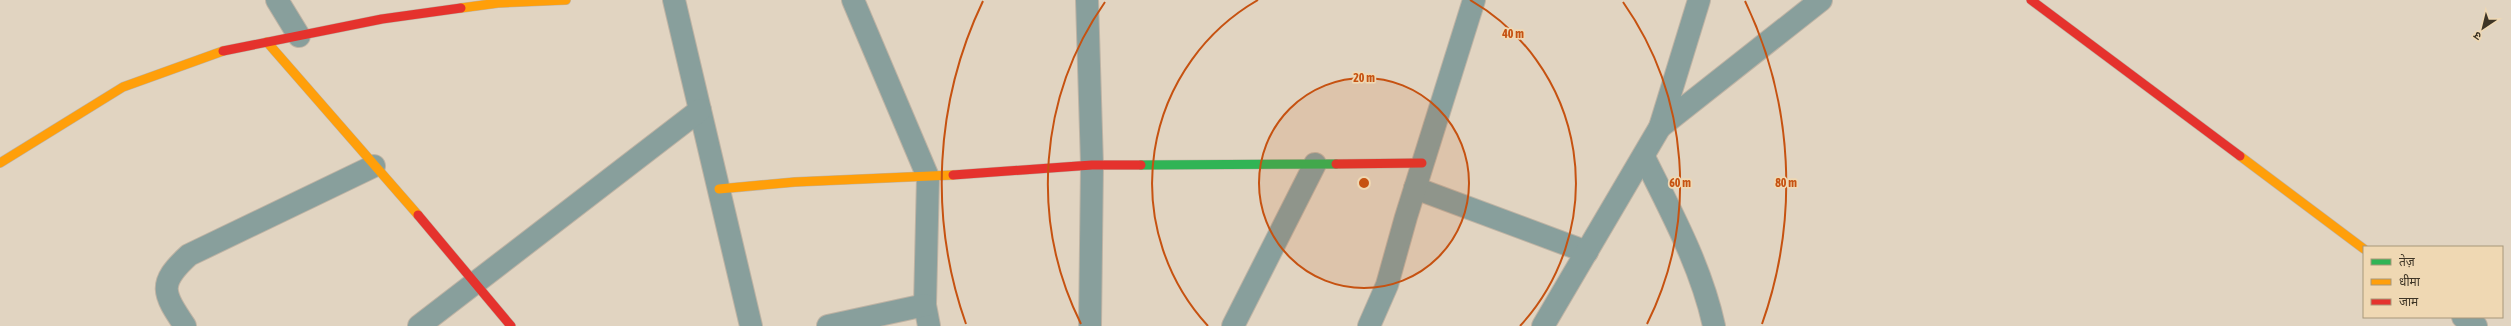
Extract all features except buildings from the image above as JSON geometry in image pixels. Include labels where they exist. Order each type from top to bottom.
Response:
[{"type":"street","points":[[277,0],[299,36]]},
{"type":"street","points":[[0,163],[123,86],[219,52],[451,5],[566,0]]},
{"type":"street","points":[[674,0],[751,326]]},
{"type":"street","points":[[853,0],[928,177],[925,305],[929,326]]},
{"type":"street","points":[[1087,0],[1092,165],[1090,326]]},
{"type":"street","points":[[1369,326],[1387,285],[1422,163],[1474,0]]},
{"type":"street","points":[[1543,326],[1644,157],[1660,127],[1699,0]]},
{"type":"street","points":[[1660,127],[1821,0]]},
{"type":"street","points":[[2031,0],[2363,248]]},
{"type":"street","points":[[267,42],[476,282],[511,326]]},
{"type":"street","points":[[419,326],[700,110]]},
{"type":"street","points":[[1644,157],[1687,244],[1708,299],[1714,326]]},
{"type":"street","points":[[719,189],[795,182],[928,177],[1092,165],[1422,163]]},
{"type":"street","points":[[1233,326],[1315,164]]},
{"type":"street","points":[[185,326],[168,300],[166,285],[174,269],[189,255],[374,166]]},
{"type":"street","points":[[1415,188],[1587,252]]},
{"type":"street","points":[[828,326],[925,305]]},
{"type":"street","points":[[2464,318],[2476,326]]},
{"type":"traffic: fast","points":[[1141,165],[1336,164]]},
{"type":"traffic: slow","points":[[461,8],[498,3],[566,0]]},
{"type":"traffic: slow","points":[[267,42],[418,215]]},
{"type":"traffic: slow","points":[[0,163],[123,87],[223,51]]},
{"type":"traffic: slow","points":[[2240,156],[2363,248]]},
{"type":"traffic: slow","points":[[719,189],[795,182],[953,175]]},
{"type":"traffic: jam","points":[[2031,0],[2240,156]]},
{"type":"traffic: jam","points":[[223,51],[382,19],[461,8]]},
{"type":"traffic: jam","points":[[1336,164],[1422,163]]},
{"type":"traffic: jam","points":[[953,175],[1092,165],[1141,165]]},
{"type":"traffic: jam","points":[[418,215],[511,326]]}]
